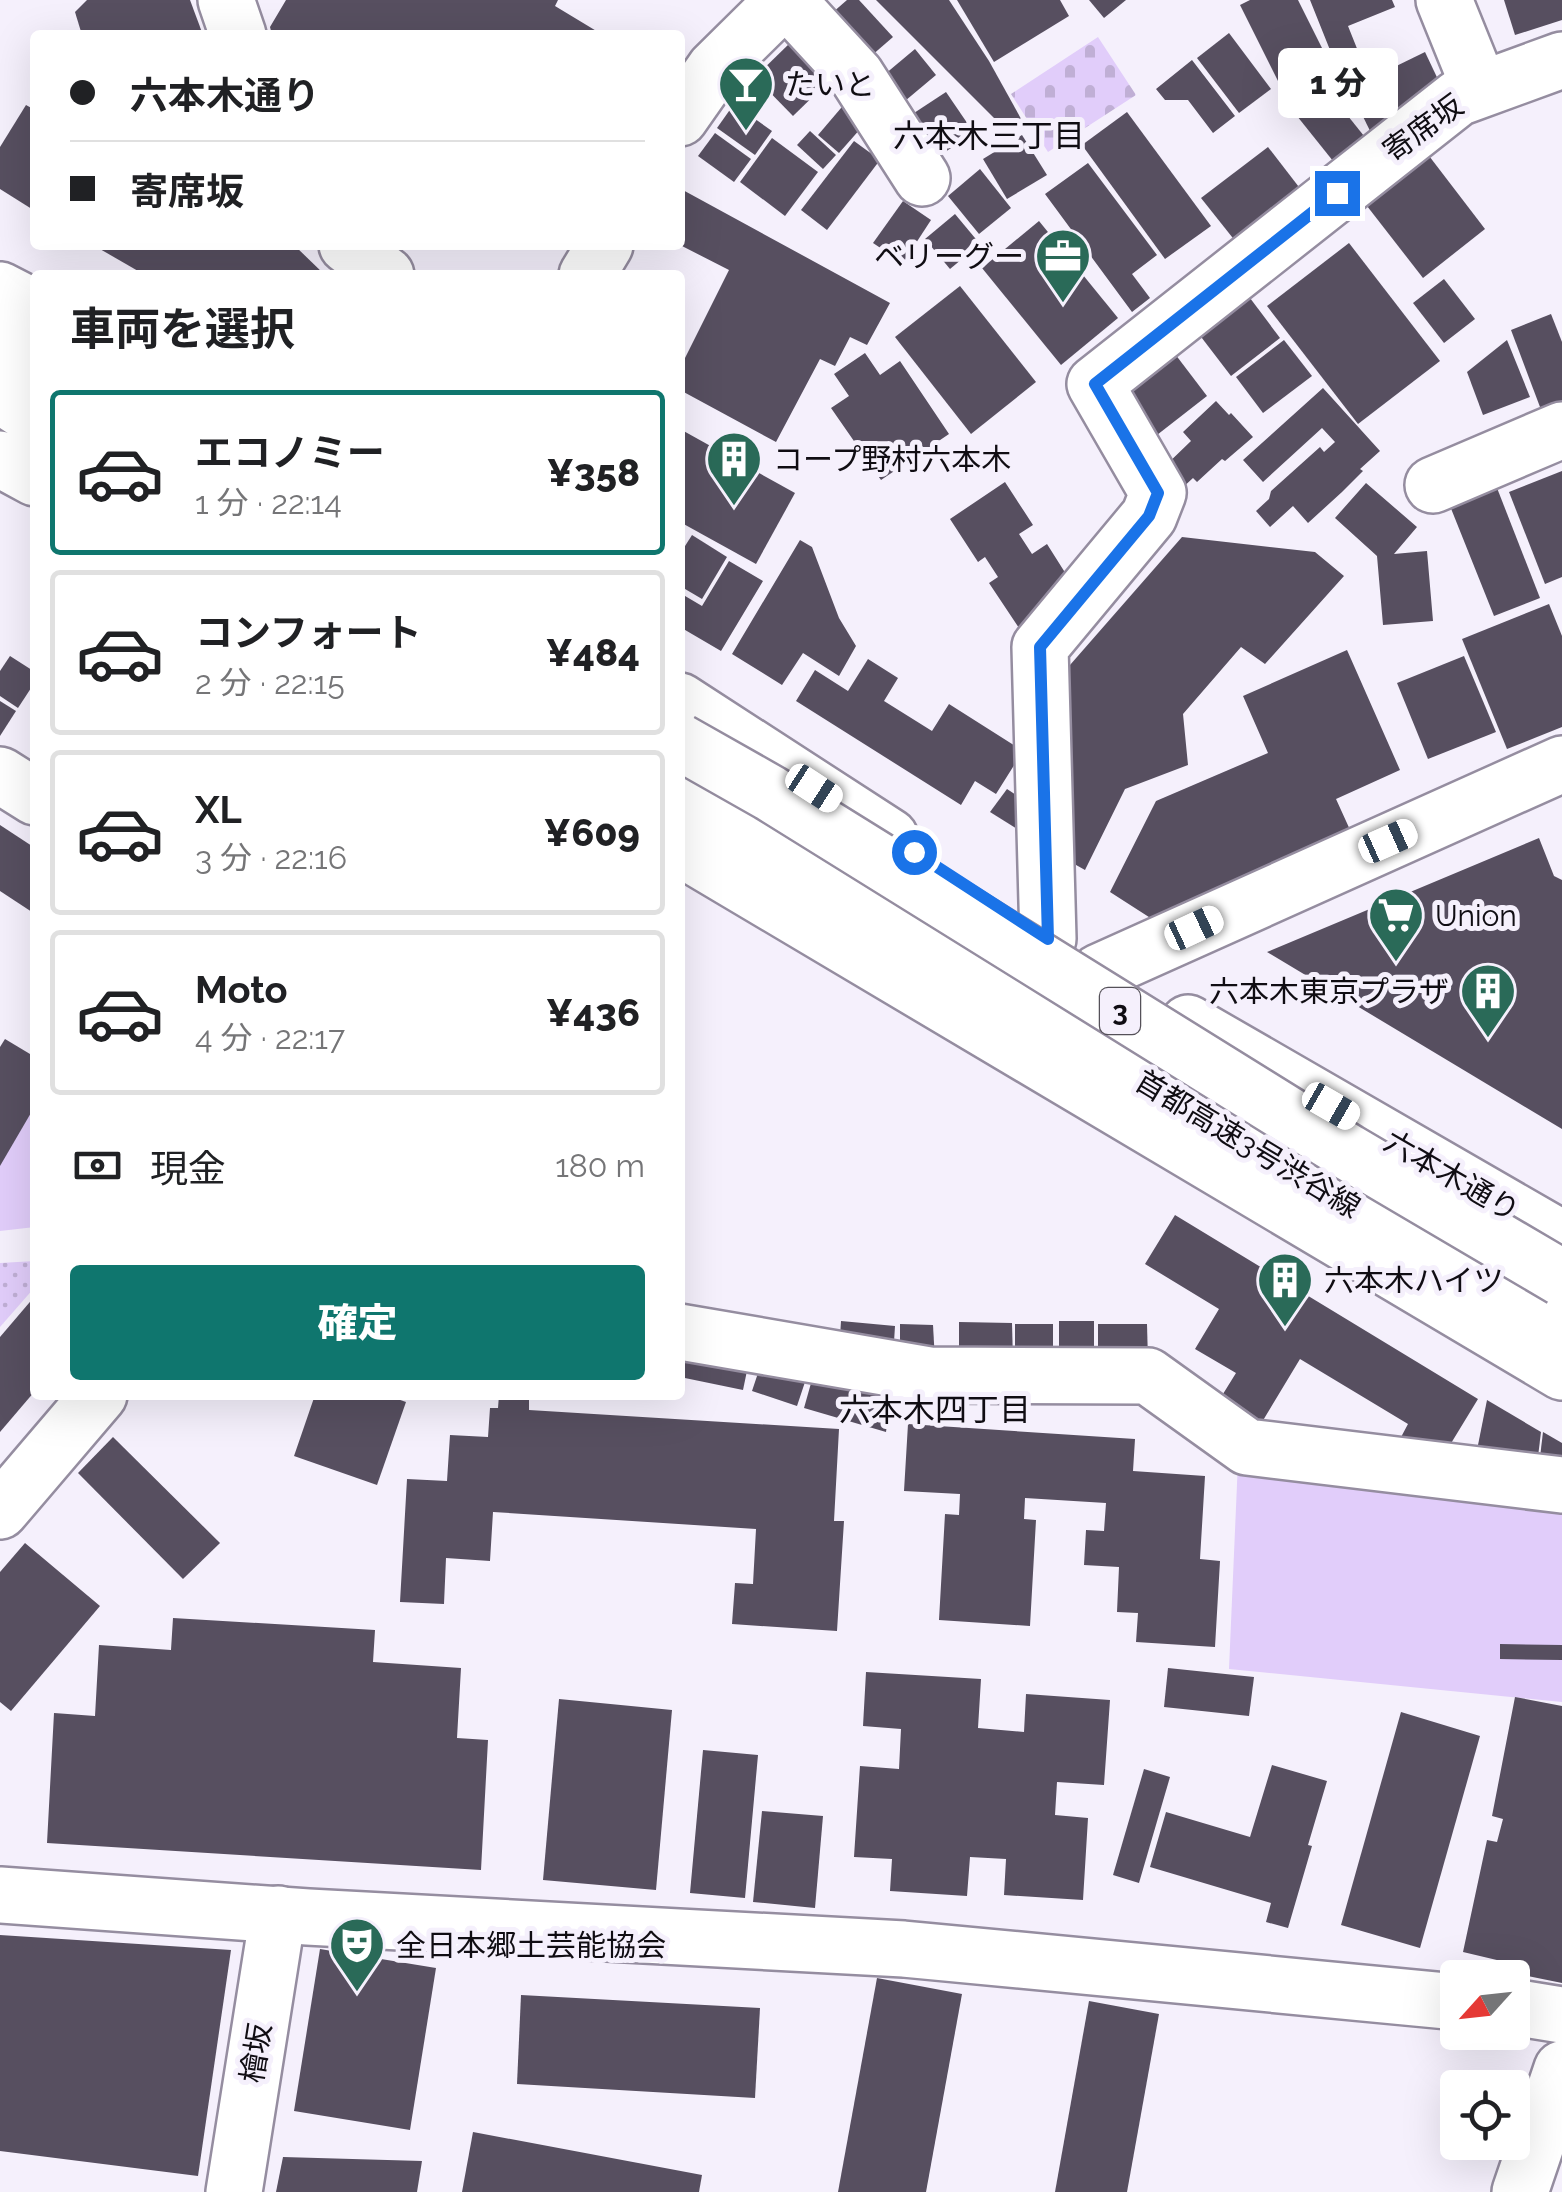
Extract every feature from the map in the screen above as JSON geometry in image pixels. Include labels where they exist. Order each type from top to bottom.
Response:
[{"type":"main road","points":[[226,0],[236,30]]},
{"type":"main road","points":[[685,111],[714,68],[786,0],[856,75],[922,178]]},
{"type":"main road","points":[[1444,0],[1480,89]]},
{"type":"main road","name":"寄席坂","points":[[1048,939],[1040,647],[1149,516],[1158,493],[1095,384],[1458,98],[1562,60]]},
{"type":"main road","points":[[353,250],[379,270]]},
{"type":"main road","points":[[0,290],[30,305]]},
{"type":"main road","points":[[0,345],[30,363]]},
{"type":"main road","points":[[0,376],[30,391]]},
{"type":"main road","points":[[0,395],[30,415]]},
{"type":"main road","points":[[0,417],[30,432]]},
{"type":"main road","points":[[1434,485],[1562,430]]},
{"type":"main road","points":[[0,459],[30,475]]},
{"type":"main road","name":"六本木通り","points":[[685,703],[1099,972],[1562,1240]]},
{"type":"main road","name":"首都高速3号渋谷線","points":[[685,745],[786,803],[1348,1152],[1562,1278]]},
{"type":"main road","points":[[1562,764],[1099,972],[1154,1062],[1562,1304]]},
{"type":"main road","points":[[0,775],[30,794]]},
{"type":"main road","name":"首都高速3号渋谷線","points":[[685,801],[1322,1190],[1562,1331]]},
{"type":"main road","points":[[685,851],[1562,1372]]},
{"type":"main road","points":[[685,1333],[930,1375],[1148,1376],[1248,1447],[1562,1485]]},
{"type":"main road","points":[[0,1511],[95,1400]]},
{"type":"main road","points":[[0,1896],[904,1949],[1440,2000]]},
{"type":"main road","name":"檜坂","points":[[234,2192],[278,1914]]},
{"type":"main road","points":[[1530,2010],[1562,2015]]},
{"type":"main road","points":[[1520,2192],[1562,2069]]},
{"type":"green space","points":[[1098,37],[1136,95],[1048,152],[1011,94]]},
{"type":"green space","points":[[30,1111],[30,1228],[0,1231],[0,1163]]},
{"type":"green space","points":[[30,1261],[30,1293],[0,1327],[0,1263]]},
{"type":"green space","points":[[1238,1461],[1562,1490],[1562,1702],[1229,1669]]},
{"type":"building","points":[[87,0],[190,0],[201,30],[80,30],[75,12]]},
{"type":"building","points":[[286,0],[558,0],[555,6],[595,30],[271,30]]},
{"type":"building","points":[[847,0],[859,0],[893,37],[863,63],[824,20]]},
{"type":"building","points":[[876,0],[949,0],[1025,126],[1008,132]]},
{"type":"building","points":[[957,0],[1060,0],[1069,16],[994,62]]},
{"type":"building","points":[[1089,0],[1126,0],[1104,18]]},
{"type":"building","points":[[1250,0],[1298,0],[1330,64],[1282,89],[1240,5]]},
{"type":"building","points":[[1310,0],[1392,0],[1395,7],[1348,26],[1364,66],[1340,75]]},
{"type":"building","points":[[1504,0],[1562,0],[1562,20],[1515,35]]},
{"type":"building","points":[[1229,33],[1271,89],[1239,113],[1197,58]]},
{"type":"building","points":[[791,42],[829,81],[793,116],[755,77]]},
{"type":"building","points":[[915,49],[936,75],[893,111],[872,85]]},
{"type":"building","points":[[1425,52],[1443,90],[1398,112],[1380,74]]},
{"type":"building","points":[[1192,60],[1235,116],[1213,133],[1188,100],[1165,100],[1156,89]]},
{"type":"building","points":[[1316,76],[1364,136],[1333,161],[1285,101]]},
{"type":"building","points":[[1377,78],[1400,123],[1373,137],[1351,92]]},
{"type":"building","points":[[946,92],[974,133],[942,154],[914,113]]},
{"type":"building","points":[[847,101],[869,119],[839,153],[818,135]]},
{"type":"building","points":[[734,104],[772,131],[755,155],[717,128]]},
{"type":"building","points":[[26,105],[30,107],[30,208],[0,189],[0,147]]},
{"type":"building","points":[[1127,112],[1211,226],[1165,259],[1082,145]]},
{"type":"building","points":[[810,131],[836,155],[823,169],[797,145]]},
{"type":"building","points":[[715,133],[751,159],[734,182],[698,156]]},
{"type":"building","points":[[1022,135],[1047,175],[1007,199],[983,159]]},
{"type":"building","points":[[772,138],[818,172],[785,216],[740,182]]},
{"type":"building","points":[[854,141],[880,160],[827,230],[801,210]]},
{"type":"building","points":[[1268,147],[1302,191],[1236,242],[1201,198]]},
{"type":"building","points":[[1423,148],[1485,229],[1423,278],[1360,197]]},
{"type":"building","points":[[1088,163],[1157,255],[1132,274],[1150,298],[1132,312],[1045,194]]},
{"type":"building","points":[[980,169],[1011,208],[979,234],[948,196]]},
{"type":"building","points":[[685,191],[890,303],[867,345],[850,337],[835,366],[820,359],[776,442],[685,393],[685,358],[729,270],[685,248]]},
{"type":"building","points":[[903,201],[931,220],[903,263],[873,243]]},
{"type":"building","points":[[955,214],[980,244],[950,269],[925,239]]},
{"type":"building","points":[[1039,221],[1118,318],[1061,365],[982,268]]},
{"type":"building","points":[[1349,243],[1440,361],[1358,424],[1267,306]]},
{"type":"building","points":[[102,250],[299,250],[320,270],[136,270]]},
{"type":"building","points":[[1444,279],[1475,319],[1444,343],[1413,303]]},
{"type":"building","points":[[960,286],[1036,382],[971,434],[895,337]]},
{"type":"building","points":[[1244,290],[1280,338],[1231,376],[1195,329]]},
{"type":"building","points":[[1551,314],[1562,342],[1562,408],[1543,415],[1511,330]]},
{"type":"building","points":[[1284,340],[1312,376],[1263,413],[1236,377]]},
{"type":"building","points":[[1507,340],[1530,397],[1483,415],[1467,372]]},
{"type":"building","points":[[1172,350],[1207,396],[1148,442],[1113,396]]},
{"type":"building","points":[[865,353],[880,375],[900,361],[949,434],[881,480],[831,408],[849,396],[834,374]]},
{"type":"building","points":[[1323,388],[1380,451],[1308,523],[1293,506],[1270,527],[1256,511],[1269,499],[1271,491],[1320,447],[1324,452],[1335,442],[1322,428],[1263,482],[1243,460]]},
{"type":"building","points":[[1216,401],[1253,437],[1197,482],[1193,478],[1180,490],[1162,469],[1191,441],[1183,432]]},
{"type":"building","name":"コープ野村六本木","points":[[685,432],[795,493],[756,564],[685,525]]},
{"type":"building","points":[[1562,471],[1562,577],[1545,584],[1509,492]]},
{"type":"building","points":[[1005,482],[1033,525],[1019,534],[1032,554],[1047,544],[1071,582],[1023,634],[989,583],[998,577],[985,557],[978,562],[950,519]]},
{"type":"building","points":[[1366,483],[1417,527],[1394,554],[1427,551],[1433,621],[1383,625],[1377,556],[1335,518]]},
{"type":"building","points":[[1497,488],[1540,598],[1494,616],[1450,506]]},
{"type":"building","points":[[692,535],[727,557],[702,599],[685,589],[685,546]]},
{"type":"building","points":[[1182,537],[1315,552],[1344,576],[1265,664],[1241,647],[1183,714],[1188,765],[1125,789],[1085,870],[1060,856],[1063,673]]},
{"type":"building","points":[[800,540],[812,547],[839,618],[856,646],[839,676],[803,653],[782,685],[732,654]]},
{"type":"building","points":[[729,561],[763,581],[721,651],[685,630],[685,596],[702,606]]},
{"type":"building","points":[[1549,604],[1562,636],[1562,727],[1507,749],[1462,639]]},
{"type":"building","points":[[1347,650],[1400,770],[1336,799],[1351,832],[1152,919],[1110,892],[1156,801],[1268,753],[1243,696]]},
{"type":"building","points":[[10,656],[30,669],[30,690],[18,708],[0,696],[0,671]]},
{"type":"building","points":[[1464,656],[1496,732],[1428,759],[1397,683]]},
{"type":"building","points":[[868,659],[898,678],[884,701],[932,731],[949,704],[1023,751],[996,794],[975,781],[961,805],[796,701],[815,670],[848,691]]},
{"type":"building","points":[[0,701],[16,711],[0,736]]},
{"type":"building","points":[[1007,789],[1030,804],[1030,837],[990,812]]},
{"type":"building","points":[[0,825],[30,845],[30,911],[0,891]]},
{"type":"building","name":"六本木東京プラザ","points":[[1539,838],[1554,876],[1562,880],[1562,1129],[1267,952]]},
{"type":"building","points":[[5,1039],[30,1054],[30,1115],[0,1166],[0,1047]]},
{"type":"building","name":"六本木ハイツ","points":[[1175,1215],[1478,1399],[1439,1463],[1400,1439],[1408,1424],[1300,1359],[1259,1427],[1218,1402],[1236,1373],[1195,1349],[1219,1309],[1145,1264]]},
{"type":"building","points":[[30,1302],[30,1397],[0,1432],[0,1337]]},
{"type":"building","points":[[841,1321],[895,1326],[893,1357],[839,1352]]},
{"type":"building","points":[[1059,1321],[1094,1321],[1094,1361],[1059,1361]]},
{"type":"building","points":[[959,1322],[1012,1323],[1013,1361],[959,1361]]},
{"type":"building","points":[[900,1324],[933,1325],[935,1361],[900,1360]]},
{"type":"building","points":[[1015,1324],[1053,1324],[1053,1362],[1015,1362]]},
{"type":"building","points":[[1098,1324],[1147,1324],[1148,1361],[1098,1360]]},
{"type":"building","points":[[685,1354],[748,1366],[743,1390],[685,1378]]},
{"type":"building","points":[[760,1367],[805,1382],[797,1406],[752,1391]]},
{"type":"building","points":[[813,1376],[892,1386],[886,1432],[804,1408]]},
{"type":"building","points":[[313,1400],[406,1402],[377,1485],[294,1456]]},
{"type":"building","points":[[499,1400],[529,1400],[529,1410],[839,1429],[834,1521],[844,1521],[837,1631],[732,1624],[735,1583],[753,1584],[756,1529],[493,1512],[490,1561],[446,1558],[444,1604],[400,1602],[407,1479],[447,1481],[450,1435],[488,1437],[490,1408],[498,1408]]},
{"type":"building","points":[[1487,1400],[1541,1432],[1536,1473],[1474,1465]]},
{"type":"building","points":[[908,1424],[1135,1439],[1133,1471],[1205,1476],[1200,1559],[1220,1561],[1215,1647],[1136,1642],[1138,1613],[1117,1612],[1119,1567],[1084,1565],[1086,1530],[1104,1531],[1106,1503],[1025,1498],[1024,1519],[1036,1520],[1030,1626],[939,1620],[945,1514],[959,1515],[960,1494],[904,1491]]},
{"type":"building","points":[[1543,1432],[1562,1443],[1562,1477],[1538,1474]]},
{"type":"building","points":[[113,1437],[220,1543],[183,1579],[78,1473]]},
{"type":"building","points":[[25,1543],[100,1606],[11,1711],[0,1702],[0,1572]]},
{"type":"building","points":[[173,1618],[375,1630],[373,1662],[461,1668],[457,1738],[488,1740],[481,1870],[47,1843],[54,1713],[95,1716],[99,1645],[171,1650]]},
{"type":"building","points":[[1500,1644],[1562,1645],[1562,1660],[1500,1659]]},
{"type":"building","points":[[1168,1668],[1254,1677],[1249,1716],[1164,1707]]},
{"type":"building","points":[[866,1672],[981,1679],[978,1728],[1024,1732],[1026,1694],[1110,1700],[1104,1785],[1057,1782],[1055,1815],[1088,1818],[1083,1900],[1004,1895],[1006,1859],[970,1857],[967,1896],[890,1891],[892,1859],[854,1857],[860,1766],[899,1769],[901,1729],[863,1726]]},
{"type":"building","points":[[1515,1697],[1562,1706],[1562,1983],[1530,1976],[1530,1960],[1497,1960],[1463,1952],[1487,1840],[1497,1842],[1503,1819],[1492,1816]]},
{"type":"building","points":[[559,1699],[672,1710],[656,1890],[543,1880]]},
{"type":"building","points":[[1401,1712],[1480,1736],[1420,1948],[1341,1925]]},
{"type":"building","points":[[703,1750],[758,1755],[745,1898],[690,1893]]},
{"type":"building","points":[[1272,1765],[1327,1781],[1288,1928],[1266,1922],[1271,1903],[1150,1867],[1166,1812],[1250,1837]]},
{"type":"building","points":[[1144,1769],[1170,1777],[1139,1883],[1113,1875]]},
{"type":"building","points":[[762,1811],[823,1816],[815,1908],[753,1902]]},
{"type":"building","points":[[0,1935],[231,1950],[198,2176],[0,2151]]},
{"type":"building","points":[[320,1949],[436,1968],[410,2130],[294,2111]]},
{"type":"building","points":[[877,1978],[962,1994],[926,2192],[838,2192]]},
{"type":"building","points":[[521,1995],[760,2008],[755,2098],[517,2084]]},
{"type":"building","points":[[1089,2001],[1159,2014],[1127,2192],[1055,2192]]},
{"type":"building","points":[[473,2132],[702,2175],[699,2192],[462,2192]]},
{"type":"building","points":[[283,2157],[422,2161],[417,2192],[276,2192]]},
{"type":"place","name":"たいと","points":[[746,133]]},
{"type":"place","name":"ベリーグー","points":[[1063,305]]},
{"type":"place","name":"コープ野村六本木","points":[[734,508]]},
{"type":"place","name":"Union","points":[[1396,964]]},
{"type":"place","name":"六本木東京プラザ","points":[[1488,1040]]},
{"type":"place","name":"六本木ハイツ","points":[[1285,1329]]},
{"type":"place","name":"全日本郷土芸能協会","points":[[357,1994]]},
{"type":"district","name":"六本木三丁目","points":[[989,135]]},
{"type":"district","name":"六本木四丁目","points":[[935,1409]]},
{"type":"route","points":[[914,852],[1048,939],[1040,647],[1149,516],[1158,493],[1095,384],[1337,193]]}]
